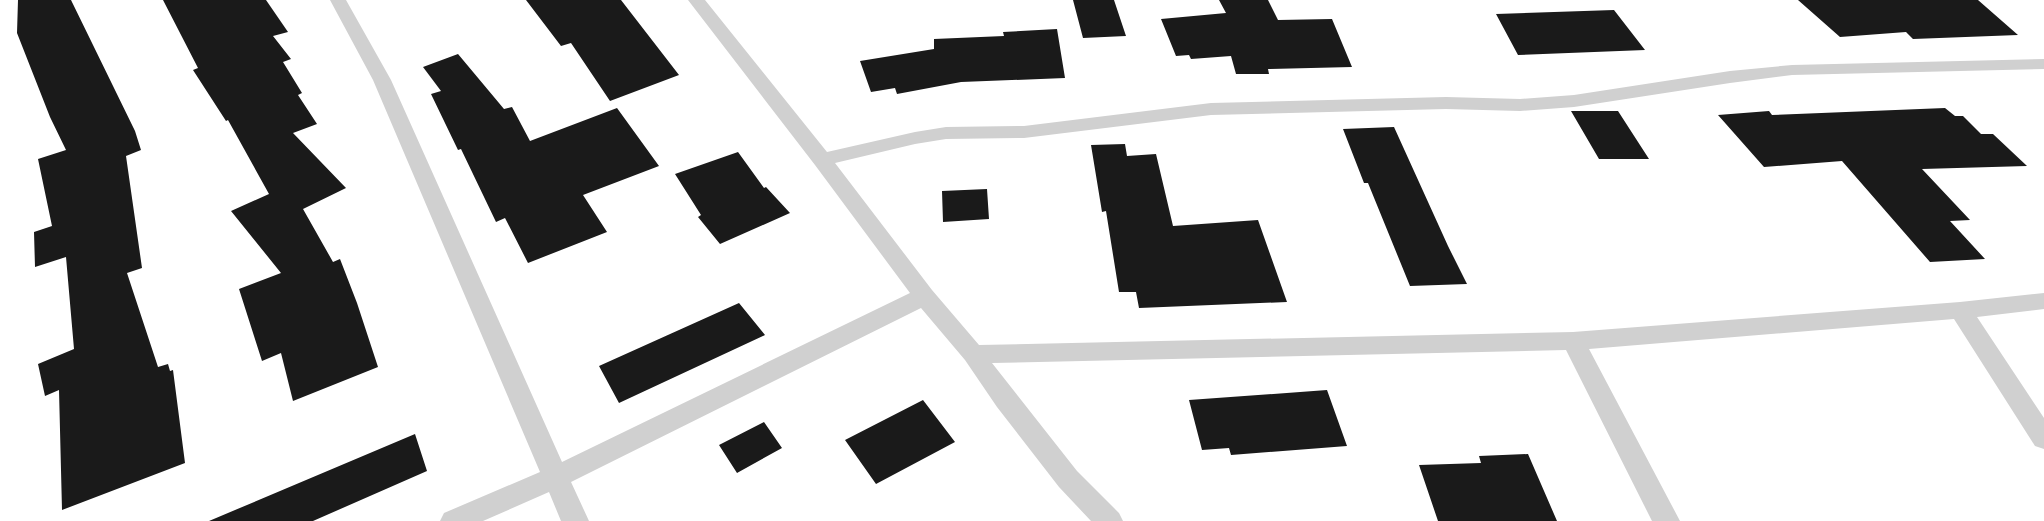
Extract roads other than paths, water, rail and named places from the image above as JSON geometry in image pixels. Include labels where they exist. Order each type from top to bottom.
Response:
[{"type":"street","points":[[338,0],[382,80],[575,521]]},
{"type":"street","points":[[696,0],[822,160],[924,296],[973,354],[1006,400],[1068,480],[1109,521]]},
{"type":"street","points":[[822,160],[915,138],[946,133],[1024,132],[1210,109],[1446,103],[1520,106],[1574,101],[1730,77],[1792,70],[2044,64]]},
{"type":"street","points":[[454,521],[556,476],[924,296]]},
{"type":"street","points":[[973,354],[1573,341],[1960,310],[2044,301]]},
{"type":"street","points":[[1960,310],[2044,439]]},
{"type":"street","points":[[1573,341],[1666,521]]}]
